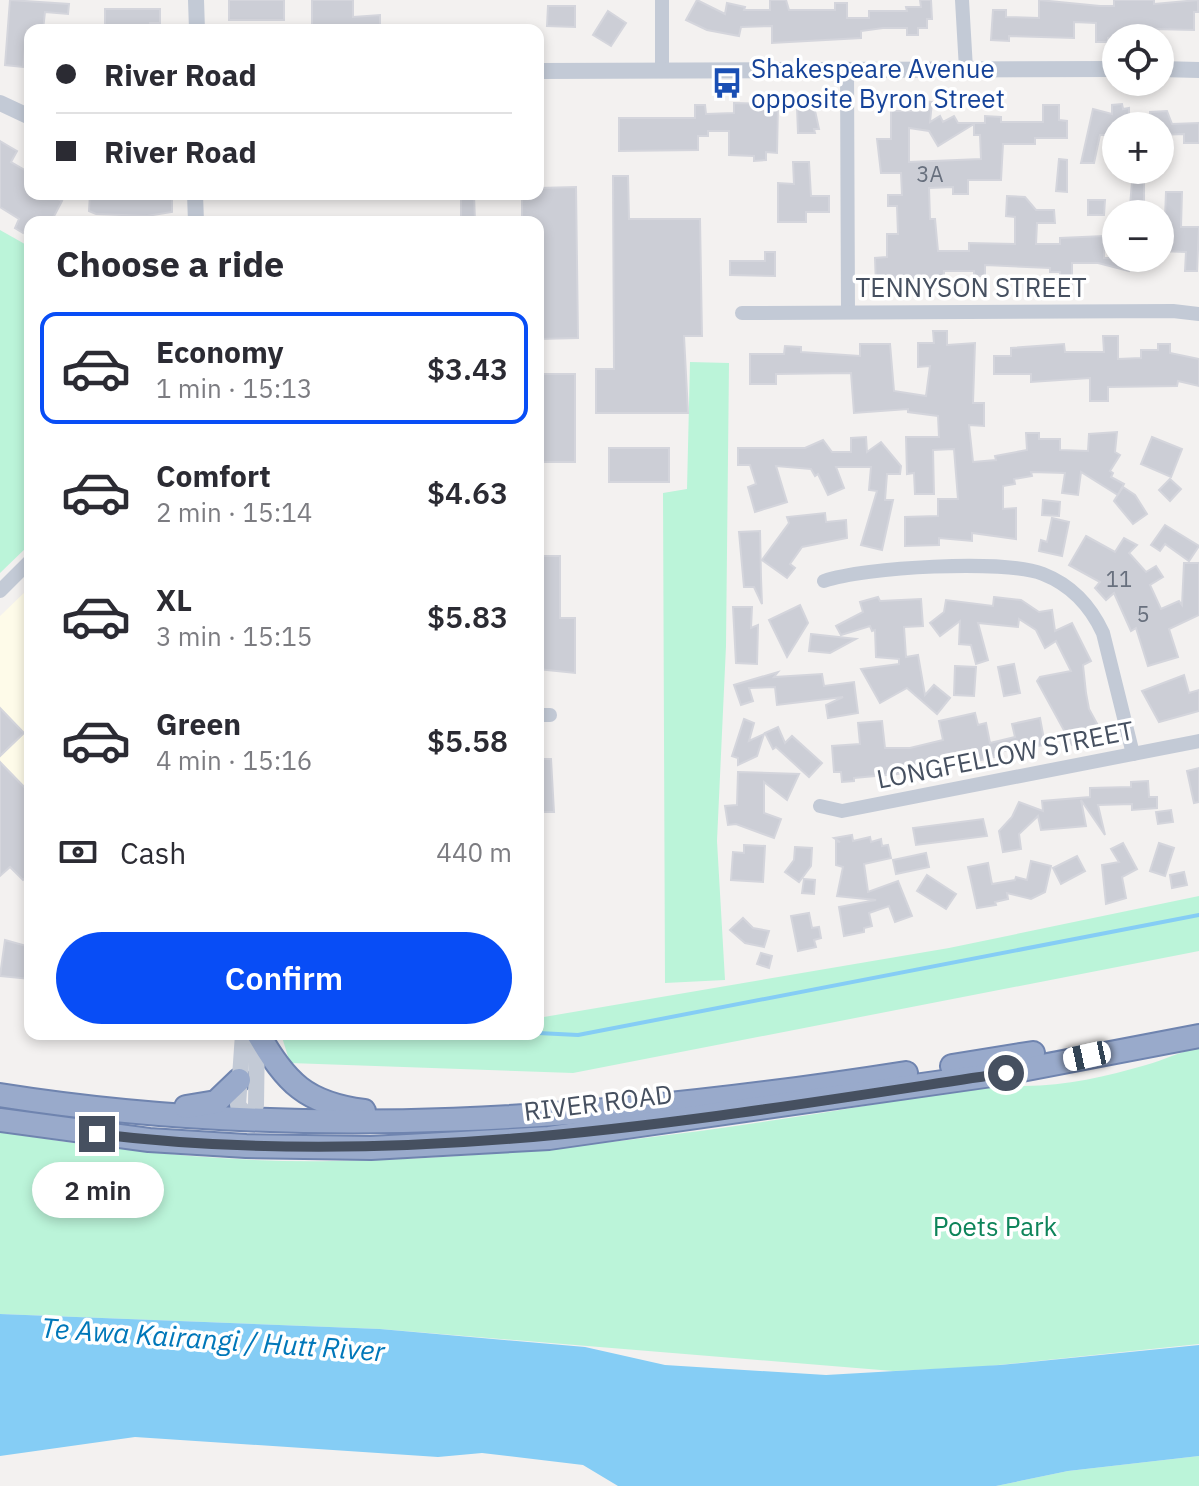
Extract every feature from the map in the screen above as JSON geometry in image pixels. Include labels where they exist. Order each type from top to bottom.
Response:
[{"type":"highway","name":"RIVER ROAD","points":[[0,1095],[104,1111],[250,1120],[439,1122],[588,1114],[606,1109],[751,1095],[889,1075],[1199,1025]]},
{"type":"highway","name":"RIVER ROAD","points":[[0,1120],[149,1140],[308,1148],[436,1146],[549,1138],[590,1130],[832,1100],[1006,1073],[1199,1036]]},
{"type":"highway","points":[[262,1040],[279,1070],[293,1085],[321,1102],[339,1107],[385,1111],[606,1109]]},
{"type":"highway","points":[[29,1100],[53,1097],[201,1107],[216,1102],[239,1080]]},
{"type":"highway","points":[[0,1113],[222,1132],[239,1130],[250,1120],[260,1129],[277,1134],[590,1130]]},
{"type":"street","points":[[196,0],[197,24]]},
{"type":"street","points":[[662,0],[662,71]]},
{"type":"street","points":[[962,0],[966,69]]},
{"type":"street","points":[[544,71],[1102,69]]},
{"type":"street","points":[[1174,69],[1199,70]]},
{"type":"street","points":[[847,70],[848,310]]},
{"type":"street","points":[[0,103],[24,114]]},
{"type":"street","name":"TENNYSON STREET","points":[[742,313],[848,310],[1199,314]]},
{"type":"street","points":[[0,591],[24,567]]},
{"type":"street","points":[[824,581],[849,572],[902,568],[1017,569],[1042,574],[1063,585],[1094,614],[1103,633],[1133,754]]},
{"type":"street","name":"LONGFELLOW STREET","points":[[820,806],[842,811],[1199,741]]},
{"type":"street","points":[[242,1040],[238,1105],[250,1120],[256,1105],[258,1040]]},
{"type":"shaded area","points":[[24,593],[24,787],[0,762],[0,616]]},
{"type":"green space","points":[[0,230],[24,244],[24,550],[0,573]]},
{"type":"green space","points":[[690,362],[729,363],[726,646],[717,841],[725,980],[665,983],[663,493],[687,489]]},
{"type":"green space","points":[[1199,896],[1199,951],[573,1073],[290,1063],[283,1040],[544,1040],[544,1017],[949,948]]},
{"type":"green space","name":"Poets Park","points":[[1199,1048],[1199,1344],[979,1367],[893,1371],[380,1329],[0,1314],[0,1132],[124,1149],[249,1160],[332,1161],[499,1153],[664,1136],[994,1084],[1032,1086],[1071,1082],[1128,1070]]},
{"type":"green space","points":[[1199,1456],[1199,1486],[996,1486],[1068,1471]]},
{"type":"water","name":"Te Awa Kairangi / Hutt River","points":[[0,1314],[380,1329],[585,1347],[665,1365],[826,1375],[1000,1365],[1199,1345],[1199,1456],[1068,1471],[996,1486],[618,1486],[583,1465],[482,1453],[438,1457],[135,1437],[0,1456]]},
{"type":"building","points":[[10,0],[69,4],[68,14],[45,12],[44,24],[24,24],[23,67],[5,65]]},
{"type":"building","points":[[229,0],[284,0],[284,20],[229,20]]},
{"type":"building","points":[[312,0],[353,0],[353,17],[380,15],[380,24],[312,24]]},
{"type":"building","points":[[697,0],[725,14],[727,3],[745,7],[744,10],[770,10],[770,0],[786,0],[789,10],[835,10],[835,3],[847,3],[847,18],[869,18],[869,11],[907,11],[906,7],[921,7],[920,0],[931,0],[932,19],[927,19],[927,28],[918,28],[918,35],[907,35],[907,28],[883,28],[861,31],[861,38],[772,43],[772,26],[741,27],[739,36],[707,30],[686,20]]},
{"type":"building","points":[[1039,0],[1114,6],[1114,0],[1154,0],[1154,4],[1198,0],[1194,30],[1174,30],[1174,24],[1102,24],[1102,42],[1096,42],[1096,23],[1074,22],[1074,38],[1009,36],[1009,41],[991,40],[993,10],[1006,10],[1006,17],[1039,18]]},
{"type":"building","points":[[548,6],[575,6],[575,27],[547,26]]},
{"type":"building","points":[[105,9],[160,9],[160,23],[105,24]]},
{"type":"building","points":[[608,11],[626,23],[611,46],[593,35]]},
{"type":"building","points":[[921,101],[932,102],[930,122],[940,116],[943,122],[954,116],[958,123],[985,123],[985,116],[1001,117],[1001,122],[1043,122],[1043,105],[1059,105],[1059,120],[1067,121],[1067,138],[1035,138],[1035,144],[1003,144],[1001,180],[968,180],[968,194],[953,194],[953,187],[929,188],[930,219],[935,219],[938,251],[969,251],[969,243],[1015,244],[1015,217],[1006,216],[1007,196],[1025,197],[1036,210],[1054,210],[1055,223],[1037,223],[1036,244],[1060,244],[1060,238],[1102,236],[1102,264],[1072,263],[1072,285],[1060,285],[1060,272],[1050,272],[1050,268],[985,265],[985,276],[974,276],[974,271],[944,271],[944,280],[912,280],[912,286],[876,287],[875,258],[887,257],[887,234],[898,234],[897,206],[888,206],[888,195],[902,195],[901,173],[881,173],[877,139],[891,139],[891,111],[920,111]],"holes":[[[974,124],[974,135],[980,135],[981,159],[909,162],[909,128],[929,131],[938,146]]]},
{"type":"building","points":[[734,103],[778,104],[777,153],[766,152],[766,160],[754,161],[754,156],[729,155],[729,131],[708,131],[708,136],[698,136],[698,150],[619,151],[619,118],[695,118],[695,105],[705,105],[706,114],[734,113]]},
{"type":"building","points":[[1122,104],[1123,109],[1129,108],[1129,112],[1112,112],[1112,105]]},
{"type":"building","points":[[814,106],[819,129],[814,129],[815,133],[798,133],[797,107]]},
{"type":"building","points":[[1093,109],[1104,112],[1102,135],[1094,163],[1081,163]]},
{"type":"building","points":[[1199,123],[1199,143],[1184,143],[1184,134],[1174,134],[1174,124]]},
{"type":"building","points":[[0,141],[17,151],[11,162],[24,170],[24,200],[62,201],[54,216],[24,216],[23,233],[15,228],[19,219],[0,207]]},
{"type":"building","points":[[1059,159],[1067,160],[1067,192],[1056,191]]},
{"type":"building","points":[[793,162],[809,162],[811,196],[829,196],[829,212],[806,212],[806,222],[778,222],[778,183],[794,184]]},
{"type":"building","points":[[613,176],[628,176],[629,219],[700,219],[702,336],[684,336],[688,413],[596,413],[596,369],[614,369]]},
{"type":"building","points":[[1132,184],[1144,184],[1144,200],[1130,200]]},
{"type":"building","points":[[576,187],[578,338],[544,339],[544,216],[522,216],[522,200],[544,200],[544,188]]},
{"type":"building","points":[[1166,192],[1182,192],[1181,227],[1199,227],[1197,271],[1185,271],[1186,252],[1174,252],[1174,200],[1166,200]]},
{"type":"building","points":[[90,200],[172,200],[172,212],[147,216],[89,211]]},
{"type":"building","points":[[461,200],[474,200],[475,216],[461,216]]},
{"type":"building","points":[[1088,200],[1102,200],[1102,215],[1088,215]]},
{"type":"building","points":[[765,252],[775,252],[775,276],[730,275],[730,261],[765,261]]},
{"type":"building","points":[[933,331],[947,331],[947,345],[975,343],[973,403],[984,403],[984,426],[969,425],[973,462],[996,460],[995,456],[1027,450],[1026,433],[1039,433],[1039,439],[1060,439],[1060,450],[1088,451],[1089,434],[1117,432],[1115,452],[1120,455],[1110,471],[1113,473],[1111,477],[1124,484],[1118,495],[1081,472],[1078,495],[1062,493],[1065,473],[1031,472],[1032,476],[1014,479],[1015,484],[1003,486],[1003,509],[1016,508],[1016,539],[972,533],[972,541],[939,538],[939,545],[905,546],[905,517],[938,516],[938,499],[958,499],[954,449],[933,450],[934,494],[915,494],[914,473],[907,474],[906,437],[939,437],[938,416],[908,412],[908,409],[854,413],[851,373],[776,374],[776,384],[750,384],[750,354],[784,354],[785,346],[801,347],[801,352],[860,356],[860,344],[890,344],[894,391],[926,396],[930,366],[918,367],[918,343],[934,343]]},
{"type":"building","points":[[1103,336],[1118,336],[1118,359],[1141,358],[1141,350],[1158,350],[1158,344],[1170,344],[1170,353],[1199,359],[1199,386],[1178,381],[1177,386],[1108,387],[1108,401],[1090,401],[1090,378],[1031,382],[1031,374],[994,374],[994,356],[1011,356],[1011,348],[1064,344],[1065,352],[1104,352]]},
{"type":"building","points":[[544,374],[575,374],[575,462],[544,462]]},
{"type":"building","points":[[866,437],[867,452],[881,442],[901,466],[900,474],[887,474],[885,500],[893,500],[882,550],[861,545],[877,491],[869,490],[871,467],[836,467],[844,488],[828,495],[818,474],[815,476],[811,469],[776,466],[787,502],[755,512],[748,487],[756,484],[750,465],[738,465],[738,448],[805,448],[823,440],[832,452],[851,452],[851,438]]},
{"type":"building","points":[[1152,437],[1182,449],[1171,477],[1141,464]]},
{"type":"building","points":[[609,448],[669,448],[669,482],[609,482]]},
{"type":"building","points":[[1170,479],[1181,489],[1170,501],[1159,490]]},
{"type":"building","points":[[1123,487],[1135,495],[1147,514],[1133,524],[1114,501]]},
{"type":"building","points":[[1043,500],[1060,502],[1059,516],[1042,515]]},
{"type":"building","points":[[825,513],[826,522],[846,520],[847,538],[802,547],[790,564],[795,568],[787,578],[762,560],[789,523],[787,517]]},
{"type":"building","points":[[1052,518],[1069,522],[1062,556],[1039,551],[1041,540],[1047,542]]},
{"type":"building","points":[[1165,525],[1199,546],[1189,561],[1165,544],[1160,551],[1151,545]]},
{"type":"building","points":[[760,531],[762,604],[754,587],[744,587],[739,532]]},
{"type":"building","points":[[1086,536],[1115,552],[1124,538],[1137,545],[1129,553],[1146,572],[1156,566],[1163,577],[1150,585],[1161,609],[1179,601],[1182,605],[1184,563],[1199,563],[1199,615],[1169,629],[1178,657],[1148,666],[1136,628],[1131,631],[1114,593],[1106,600],[1095,588],[1100,582],[1069,565]]},
{"type":"building","points":[[544,556],[560,556],[560,618],[575,618],[575,673],[544,670]]},
{"type":"building","points":[[878,597],[880,601],[921,599],[923,626],[904,627],[906,657],[918,655],[925,695],[934,685],[950,698],[937,714],[907,688],[880,703],[861,669],[899,664],[899,659],[876,657],[875,630],[872,631],[870,626],[841,635],[836,626],[863,612],[860,602]]},
{"type":"building","points":[[994,597],[1021,600],[1039,612],[1052,610],[1055,631],[1072,623],[1091,661],[1083,665],[1086,693],[1089,709],[1100,729],[1072,745],[1037,681],[1040,677],[1071,671],[1056,641],[1045,648],[1036,630],[1019,619],[1018,627],[978,623],[988,660],[976,664],[971,645],[959,644],[960,621],[940,636],[930,623],[944,612],[946,600],[993,606]]},
{"type":"building","points":[[800,605],[808,623],[787,657],[769,620]]},
{"type":"building","points":[[733,607],[752,607],[751,628],[758,625],[757,664],[736,663]]},
{"type":"building","points":[[811,634],[856,639],[830,653],[809,651]]},
{"type":"building","points":[[1014,664],[1020,693],[1004,696],[998,667]]},
{"type":"building","points":[[955,666],[976,667],[974,696],[954,695]]},
{"type":"building","points":[[778,672],[774,677],[822,674],[824,686],[854,682],[858,713],[828,718],[826,705],[843,697],[777,705],[775,687],[749,688],[753,701],[741,705],[734,685]]},
{"type":"building","points":[[1184,675],[1189,693],[1199,690],[1199,711],[1159,722],[1142,691]]},
{"type":"building","points":[[0,708],[24,733],[0,756]]},
{"type":"building","points":[[975,713],[978,725],[986,723],[990,743],[1015,737],[1012,724],[1040,718],[1045,745],[1002,751],[1003,755],[972,762],[970,756],[919,772],[854,778],[854,781],[842,782],[841,772],[834,772],[832,746],[860,744],[858,723],[882,721],[885,748],[910,748],[943,740],[939,721]]},
{"type":"building","points":[[744,719],[754,723],[749,741],[764,734],[757,756],[738,765],[738,758],[732,756]]},
{"type":"building","points":[[778,727],[785,743],[792,736],[822,763],[809,777],[776,747],[773,749],[765,733]]},
{"type":"building","points":[[544,759],[551,759],[554,812],[544,812]]},
{"type":"building","points":[[0,762],[24,787],[24,879],[10,867],[0,876]]},
{"type":"building","points":[[1199,768],[1199,802],[1194,803],[1187,771]]},
{"type":"building","points":[[738,772],[799,774],[787,800],[764,782],[764,813],[781,819],[774,838],[736,824],[728,825],[725,806],[737,805]]},
{"type":"building","points":[[1148,781],[1149,797],[1157,797],[1157,808],[1132,810],[1132,804],[1098,805],[1105,835],[1081,800],[1086,826],[1041,830],[1038,816],[1019,834],[1021,849],[1003,852],[999,831],[1012,817],[1019,802],[1043,811],[1042,801],[1090,797],[1090,788],[1131,787],[1131,782]]},
{"type":"building","points":[[1171,810],[1173,822],[1158,824],[1156,812]]},
{"type":"building","points":[[983,819],[987,836],[916,845],[913,828]]},
{"type":"building","points":[[852,835],[853,841],[870,837],[871,842],[881,839],[882,846],[888,845],[891,858],[864,864],[868,892],[898,881],[912,916],[895,922],[889,906],[869,913],[872,926],[864,928],[864,932],[844,936],[839,907],[876,900],[837,896],[843,867],[836,865],[836,841],[840,842],[834,838]]},
{"type":"building","points":[[1123,843],[1137,869],[1122,877],[1126,898],[1106,904],[1102,865],[1119,862],[1111,849]]},
{"type":"building","points":[[1159,843],[1174,848],[1165,876],[1150,871]]},
{"type":"building","points":[[744,845],[765,846],[763,882],[731,880],[733,852],[744,853]]},
{"type":"building","points":[[795,847],[812,848],[811,866],[799,882],[785,872],[794,860]]},
{"type":"building","points":[[926,853],[929,867],[896,874],[893,860]]},
{"type":"building","points":[[1077,856],[1085,871],[1061,884],[1053,868]]},
{"type":"building","points":[[1031,861],[1051,866],[1045,892],[1031,899],[1007,893],[1008,899],[995,902],[996,905],[977,908],[968,867],[988,863],[992,884],[1015,880],[1016,877],[1027,880]]},
{"type":"building","points":[[1184,872],[1187,885],[1172,888],[1170,875]]},
{"type":"building","points":[[927,875],[956,894],[946,909],[917,891]]},
{"type":"building","points":[[804,879],[815,880],[814,894],[802,893]]},
{"type":"building","points":[[809,913],[812,928],[819,927],[821,938],[814,940],[816,947],[798,951],[791,916]]},
{"type":"building","points":[[743,918],[753,928],[769,931],[764,947],[745,943],[730,930]]},
{"type":"building","points":[[5,940],[24,945],[24,978],[0,976]]},
{"type":"building","points":[[761,953],[772,956],[769,968],[757,964]]},
{"type":"waterway","points":[[544,1033],[578,1035],[1199,915]]},
{"type":"place","name":"Shakespeare Avenue opposite Byron Street","points":[[727,83]]},
{"type":"route","points":[[97,1134],[246,1146],[436,1146],[549,1138],[590,1130],[786,1107],[1006,1073]]}]
